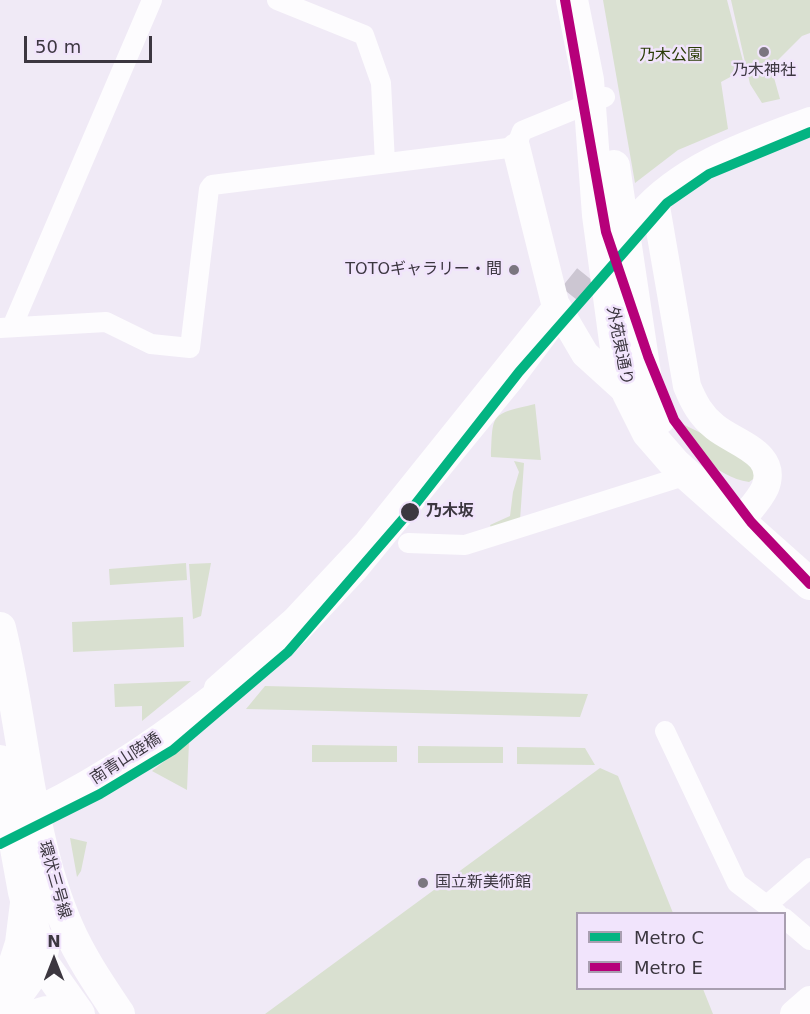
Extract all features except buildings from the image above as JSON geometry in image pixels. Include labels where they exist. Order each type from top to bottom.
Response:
[{"type":"main road","name":"外苑東通り","points":[[572,0],[598,100]]},
{"type":"main road","name":"外苑東通り","points":[[586,0],[608,205],[617,356],[669,432],[810,584]]},
{"type":"main road","name":"外苑東通り","points":[[608,205],[637,386],[648,433],[687,475],[810,558]]},
{"type":"main road","name":"環状三号線","points":[[0,628],[4,662],[57,900],[68,929],[113,1004]]},
{"type":"main road","name":"環状三号線","points":[[0,761],[24,892],[42,962],[79,1014]]},
{"type":"main road","points":[[7,1014],[12,1001],[42,962],[44,915],[27,786],[29,779]]},
{"type":"main road","points":[[42,962],[82,974],[113,1004]]},
{"type":"main road","points":[[40,1014],[47,1012],[69,1014]]},
{"type":"street","points":[[152,0],[6,328],[106,322],[152,344],[190,348],[209,189],[212,185],[516,147]]},
{"type":"street","points":[[277,0],[364,35],[381,83],[385,163]]},
{"type":"street","points":[[598,100],[522,131],[516,147],[559,310],[585,354],[637,386]]},
{"type":"street","points":[[588,277],[655,201],[699,168],[736,149],[810,121]]},
{"type":"street","points":[[655,201],[687,386],[693,401],[704,417],[717,429],[758,452],[765,465],[765,487],[745,515]]},
{"type":"street","points":[[559,310],[512,382],[358,571],[299,634],[223,699],[214,687],[292,618],[364,541],[559,310]]},
{"type":"street","points":[[408,543],[465,545],[687,475]]},
{"type":"street","name":"南青山陸橋","points":[[0,827],[56,800],[111,769],[213,697]]},
{"type":"street","points":[[665,731],[737,883],[773,909],[810,868]]},
{"type":"street","points":[[0,1002],[19,943],[25,910],[24,892]]},
{"type":"street","points":[[786,920],[810,940]]},
{"type":"street","points":[[26,1014],[42,962]]},
{"type":"street","points":[[794,1014],[810,1000]]},
{"type":"green space","name":"乃木公園","points":[[603,0],[727,0],[745,69],[721,82],[728,129],[678,150],[635,183]]},
{"type":"green space","name":"乃木神社","points":[[731,0],[810,0],[810,33],[802,36],[771,67],[780,99],[762,103],[750,84]]},
{"type":"green space","points":[[535,404],[541,460],[491,457],[492,431],[497,418],[509,411]]},
{"type":"green space","points":[[674,420],[751,457],[759,475],[749,482],[725,474],[714,467],[694,450],[668,421]]},
{"type":"green space","points":[[514,461],[524,463],[520,520],[492,531],[490,525],[510,516],[513,492],[519,472]]},
{"type":"green space","points":[[186,563],[187,580],[110,585],[109,569]]},
{"type":"green space","points":[[211,563],[201,616],[193,619],[189,564]]},
{"type":"green space","points":[[183,617],[184,647],[73,652],[72,622]]},
{"type":"green space","points":[[191,681],[142,721],[142,706],[115,707],[114,684]]},
{"type":"green space","points":[[265,686],[588,694],[580,717],[246,709]]},
{"type":"green space","points":[[189,742],[187,790],[152,771]]},
{"type":"green space","points":[[312,745],[397,746],[397,762],[312,762]]},
{"type":"green space","points":[[418,746],[503,747],[503,763],[418,763]]},
{"type":"green space","points":[[517,747],[585,748],[595,765],[517,764]]},
{"type":"green space","points":[[600,768],[618,776],[673,912],[576,912],[576,990],[703,990],[713,1014],[265,1014]]},
{"type":"green space","points":[[70,838],[87,842],[81,871],[77,877]]},
{"type":"tunnel","points":[[546,329],[588,277]]},
{"type":"metro line","name":"E","points":[[565,0],[606,232],[648,356],[674,420],[751,522],[810,584]]},
{"type":"metro line","name":"C","points":[[0,844],[100,794],[173,750],[288,652],[410,511],[519,372],[667,203],[709,174],[810,132]]},
{"type":"place","name":"乃木神社","points":[[764,52]]},
{"type":"place","name":"TOTOギャラリー・間","points":[[514,270]]},
{"type":"place","name":"乃木坂","points":[[410,512]]},
{"type":"place","name":"国立新美術館","points":[[423,883]]}]
